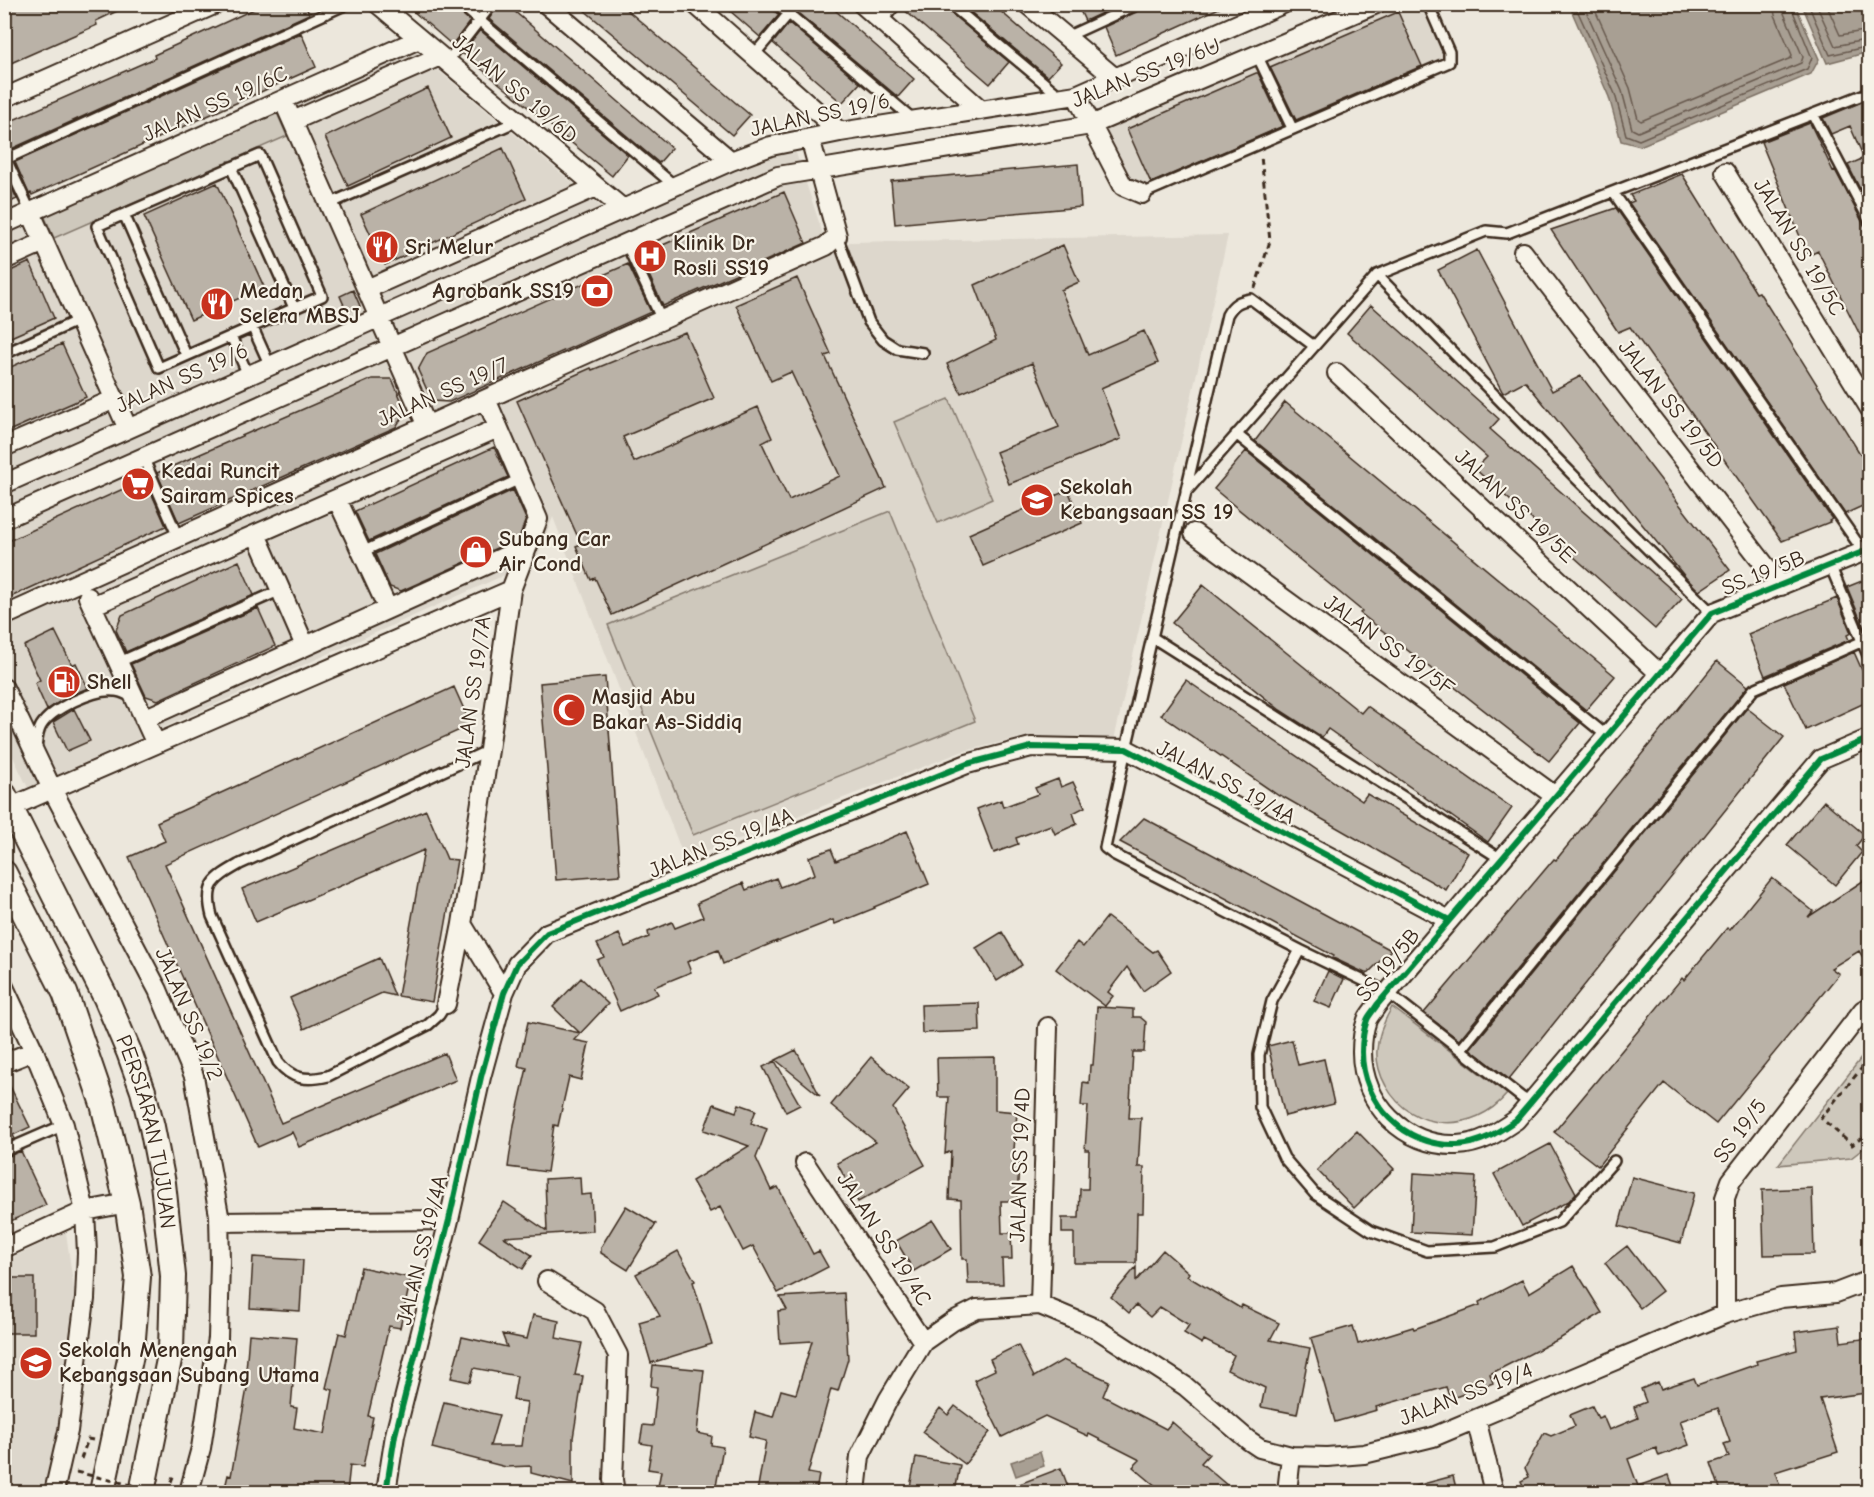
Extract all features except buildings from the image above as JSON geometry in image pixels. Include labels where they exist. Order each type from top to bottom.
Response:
[{"type":"main road","name":"PERSIARAN TUJUAN","points":[[8,801],[106,998],[129,1052],[152,1127],[163,1183],[173,1276],[171,1350],[142,1492]]},
{"type":"main road","name":"PERSIARAN TUJUAN","points":[[4,873],[65,993],[103,1104],[127,1203],[138,1277],[132,1350],[102,1492]]},
{"type":"street","points":[[4,98],[216,4]]},
{"type":"street","name":"JALAN SS 19/6D","points":[[378,4],[622,209]]},
{"type":"street","points":[[546,4],[731,161]]},
{"type":"street","points":[[695,4],[840,132]]},
{"type":"street","points":[[861,4],[980,109]]},
{"type":"street","points":[[1028,4],[1115,78]]},
{"type":"street","name":"JALAN SS 19/6U","points":[[818,170],[1091,125],[1376,4]]},
{"type":"street","name":"JALAN SS 19/6","points":[[4,484],[731,161],[771,146],[840,132],[1069,96],[1280,5]]},
{"type":"street","name":"JALAN SS 19/6C","points":[[4,224],[419,39]]},
{"type":"street","points":[[293,122],[443,59]]},
{"type":"street","points":[[1069,96],[1091,125],[1123,186],[1142,194]]},
{"type":"street","points":[[283,100],[427,426]]},
{"type":"street","points":[[810,138],[837,236]]},
{"type":"street","points":[[4,519],[778,176],[818,170]]},
{"type":"street","name":"JALAN SS 19/5C","points":[[1725,172],[1869,409]]},
{"type":"street","points":[[367,289],[596,187]]},
{"type":"street","points":[[31,213],[128,429]]},
{"type":"street","name":"JALAN SS 19/7","points":[[4,616],[826,246],[837,236]]},
{"type":"street","points":[[4,260],[44,242]]},
{"type":"street","name":"JALAN SS 19/5D","points":[[1523,252],[1781,586]]},
{"type":"street","name":"JALAN SS 19/5E","points":[[1337,373],[1660,674]]},
{"type":"street","name":"JALAN SS 19/6","points":[[4,447],[115,399]]},
{"type":"street","name":"JALAN SS 19/7A","points":[[446,1004],[462,924],[511,590],[538,519],[486,399]]},
{"type":"street","points":[[92,606],[498,428]]},
{"type":"street","points":[[338,499],[387,609]]},
{"type":"street","name":"JALAN SS 19/5F","points":[[1194,533],[1555,796]]},
{"type":"street","points":[[256,534],[305,646]]},
{"type":"street","points":[[144,718],[528,546]]},
{"type":"street","name":"SS 19/5B","points":[[1866,550],[1712,613],[1387,992],[1367,1020],[1362,1040],[1362,1065],[1367,1087],[1376,1104],[1391,1122],[1411,1135],[1433,1143],[1456,1145],[1474,1142],[1492,1136],[1516,1120],[1821,759],[1869,738]]},
{"type":"street","points":[[81,582],[156,744]]},
{"type":"street","points":[[8,801],[52,789],[511,590]]},
{"type":"street","name":"JALAN SS 19/2","points":[[4,688],[52,789],[158,990],[194,1076],[219,1222],[218,1338],[201,1448],[189,1492]]},
{"type":"street","name":"JALAN SS 19/4A","points":[[387,1492],[395,1435],[449,1220],[481,1077],[504,993],[517,964],[547,933],[956,769],[1031,747],[1126,749],[1449,920]]},
{"type":"street","points":[[462,924],[504,993]]},
{"type":"street","points":[[4,987],[34,1051],[64,1125],[85,1211],[87,1254],[85,1299],[68,1431],[54,1492]]},
{"type":"street","name":"SS 19/5","points":[[1725,1314],[1725,1198],[1731,1181],[1863,1010],[1869,1006]]},
{"type":"street","name":"JALAN SS 19/4D","points":[[1040,1305],[1048,1027]]},
{"type":"street","points":[[4,1064],[34,1051]]},
{"type":"street","name":"JALAN SS 19/4C","points":[[805,1163],[923,1342]]},
{"type":"street","points":[[4,1248],[85,1211],[127,1203]]},
{"type":"street","points":[[219,1222],[449,1220]]},
{"type":"street","name":"JALAN SS 19/4","points":[[856,1492],[860,1456],[888,1400],[923,1342],[953,1321],[977,1309],[1040,1305],[1097,1329],[1185,1386],[1260,1448],[1291,1456],[1327,1457],[1364,1454],[1433,1437],[1725,1314],[1781,1298],[1836,1293],[1869,1280]]},
{"type":"street","points":[[547,1281],[595,1311],[618,1355],[613,1480],[615,1492]]},
{"type":"street","points":[[1476,1419],[1494,1492]]},
{"type":"street","points":[[1287,1492],[1291,1456]]},
{"type":"lane","points":[[31,213],[5,158],[347,4]]},
{"type":"lane","points":[[460,4],[675,186]]},
{"type":"lane","points":[[443,59],[492,4]]},
{"type":"lane","points":[[777,4],[914,120]]},
{"type":"lane","points":[[753,56],[797,4]]},
{"type":"lane","points":[[881,22],[896,4]]},
{"type":"lane","points":[[950,4],[1069,96]]},
{"type":"lane","points":[[1066,37],[1138,4]]},
{"type":"lane","points":[[1142,194],[1449,62],[1449,52],[1428,4]]},
{"type":"lane","points":[[1257,55],[1292,128]]},
{"type":"lane","points":[[1186,492],[1377,275],[1486,231],[1507,233],[1869,92]]},
{"type":"lane","points":[[1813,114],[1869,222]]},
{"type":"lane","points":[[329,204],[517,121]]},
{"type":"lane","points":[[260,155],[322,296],[159,368],[97,226],[124,214],[260,155]]},
{"type":"lane","points":[[231,167],[294,308]]},
{"type":"lane","points":[[1613,192],[1866,550]]},
{"type":"lane","points":[[124,214],[186,355]]},
{"type":"lane","points":[[837,236],[869,322],[883,340],[897,350],[923,353]]},
{"type":"lane","points":[[626,243],[662,320]]},
{"type":"lane","points":[[1377,275],[1712,613]]},
{"type":"lane","points":[[1314,346],[1251,299],[1235,303],[1227,315],[1105,848],[1300,950],[1387,992],[1530,1104]]},
{"type":"lane","points":[[4,354],[79,320]]},
{"type":"lane","points":[[252,326],[270,366]]},
{"type":"lane","points":[[231,336],[248,375]]},
{"type":"lane","points":[[1236,434],[1607,736]]},
{"type":"lane","points":[[143,458],[178,537]]},
{"type":"lane","points":[[362,552],[520,479]]},
{"type":"lane","points":[[1830,565],[1866,640],[1869,660]]},
{"type":"lane","points":[[117,663],[280,590]]},
{"type":"lane","points":[[1152,637],[1501,859]]},
{"type":"lane","points":[[1461,1049],[1755,689],[1866,640]]},
{"type":"lane","points":[[36,754],[37,739],[42,723],[59,711],[92,693],[102,691],[116,691],[135,698]]},
{"type":"lane","points":[[446,1004],[439,1015],[428,1025],[328,1076],[313,1079],[295,1077],[286,1072],[278,1062],[212,916],[207,899],[211,885],[223,874],[240,864],[489,750]]},
{"type":"lane","points":[[1300,950],[1272,1001],[1259,1055],[1260,1107],[1284,1158],[1315,1194],[1371,1231],[1427,1251],[1496,1247],[1559,1222],[1614,1161]]},
{"type":"lane","points":[[4,1151],[64,1125]]},
{"type":"path","points":[[1251,299],[1270,240],[1260,142]]},
{"type":"path","points":[[1869,1058],[1821,1118],[1852,1145],[1869,1132]]},
{"type":"path","points":[[80,1461],[88,1439]]},
{"type":"path","points":[[76,1472],[161,1492]]},
{"type":"path","points":[[167,1492],[174,1474]]},
{"type":"shaded area","points":[[1391,5],[1423,5],[1446,59],[1146,189],[1127,181],[1099,129]]},
{"type":"shaded area","points":[[409,46],[617,220],[764,156],[796,153],[829,252],[850,242],[1228,235],[1114,740],[1027,736],[961,752],[685,860],[553,517],[536,561],[28,788],[5,740],[5,229]]},
{"type":"shaded area","points":[[277,113],[287,136],[54,238],[44,215]]},
{"type":"shaded area","points":[[949,399],[992,499],[938,523],[894,422]]},
{"type":"shaded area","points":[[890,511],[975,721],[693,835],[608,625]]},
{"type":"shaded area","points":[[1392,1007],[1507,1094],[1493,1107],[1478,1116],[1461,1121],[1444,1123],[1427,1120],[1411,1113],[1397,1101],[1386,1086],[1378,1064],[1379,1038]]},
{"type":"shaded area","points":[[1869,1048],[1869,1144],[1851,1158],[1778,1165]]},
{"type":"shaded area","name":"Sekolah Menengah Kebangsaan Subang Utama","points":[[66,1232],[75,1298],[59,1428],[44,1492],[5,1492],[5,1261]]},
{"type":"water","points":[[1573,5],[1795,5],[1819,59],[1811,74],[1640,146],[1621,141],[1609,97],[1572,12]]},
{"type":"water","points":[[1802,5],[1869,5],[1869,52],[1827,63]]},
{"type":"water","points":[[1040,1452],[1044,1466],[1016,1476],[1011,1462]]},
{"type":"cycle path","points":[[1870,549],[1712,613],[1370,1014],[1365,1028],[1362,1052],[1369,1088],[1378,1104],[1404,1130],[1438,1144],[1457,1145],[1481,1140],[1516,1120],[1821,759],[1870,738]]},
{"type":"cycle path","points":[[386,1492],[395,1435],[449,1220],[481,1077],[504,993],[517,964],[547,933],[967,764],[1031,747],[1126,749],[1449,920]]},
{"type":"place","name":"Sri Melur","points":[[382,247]]},
{"type":"place","name":"Klinik Dr Rosli SS19","points":[[650,256]]},
{"type":"place","name":"Agrobank SS19","points":[[597,291]]},
{"type":"place","name":"Medan Selera MBSJ","points":[[217,304]]},
{"type":"place","name":"Kedai Runcit Sairam Spices","points":[[138,484]]},
{"type":"place","name":"Sekolah Kebangsaan SS 19","points":[[1037,500]]},
{"type":"place","name":"Subang Car Air Cond","points":[[476,552]]},
{"type":"place","name":"Shell","points":[[64,682]]},
{"type":"place","name":"Masjid Abu Bakar As-Siddiq","points":[[569,710]]},
{"type":"place","name":"Sekolah Menengah Kebangsaan Subang Utama","points":[[36,1363]]}]
